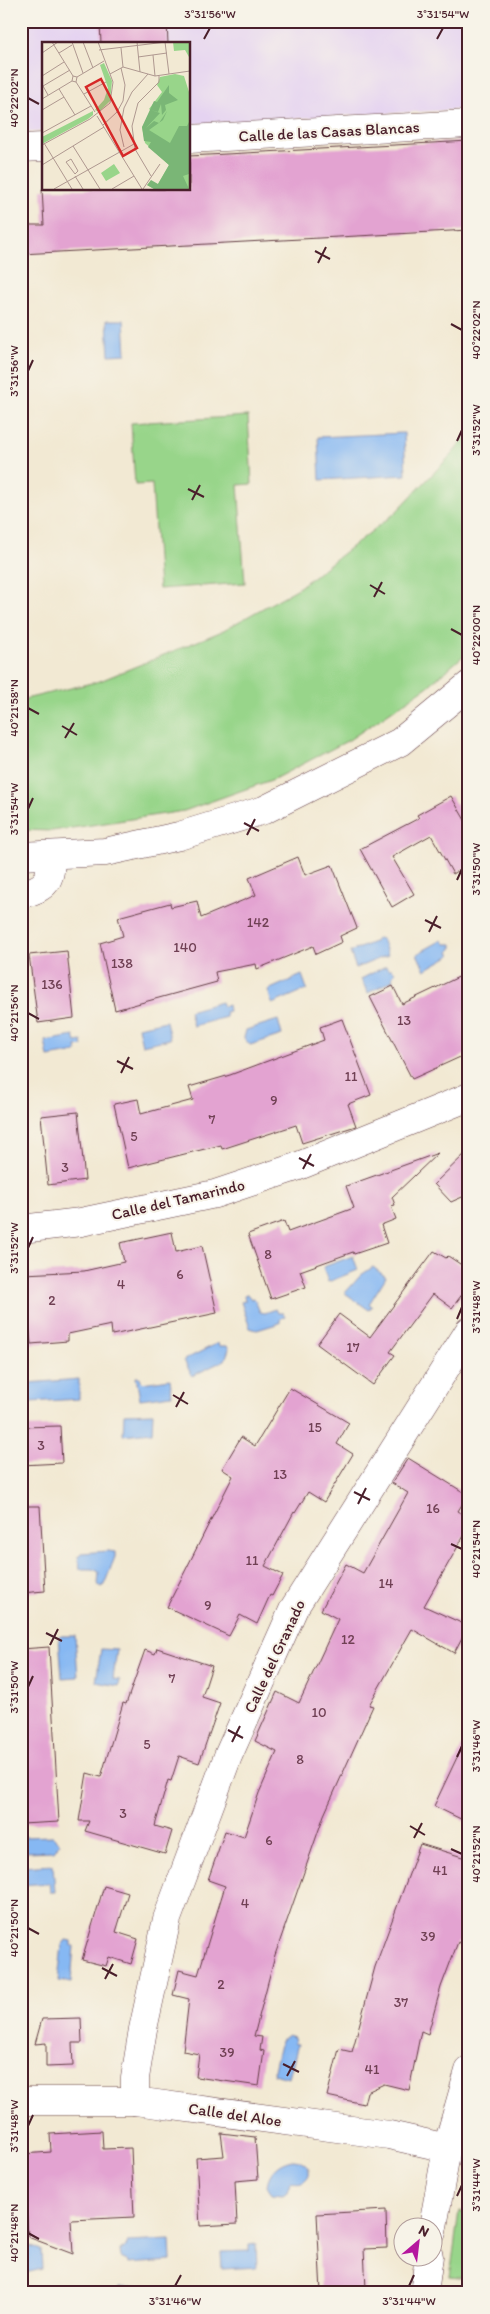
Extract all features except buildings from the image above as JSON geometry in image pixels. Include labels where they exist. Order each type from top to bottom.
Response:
[{"type":"street","name":"Calle de las Casas Blancas","points":[[190,139],[469,124]]},
{"type":"street","points":[[21,148],[42,147]]},
{"type":"street","points":[[21,856],[105,852],[179,836],[264,810],[400,742],[469,685]]},
{"type":"street","points":[[21,894],[35,891],[47,883],[51,872],[51,855]]},
{"type":"street","name":"Calle del Tamarindo","points":[[21,1229],[82,1222],[215,1194],[296,1167],[469,1097]]},
{"type":"street","name":"Calle del Granado","points":[[135,2101],[135,2078],[143,2029],[167,1919],[228,1756],[294,1608],[469,1331]]},
{"type":"street","points":[[435,2216],[447,2148],[469,2071]]},
{"type":"street","name":"Calle del Aloe","points":[[21,2101],[135,2101],[389,2134],[447,2148]]},
{"type":"street","points":[[424,2293],[428,2266]]},
{"type":"shaded area","points":[[21,21],[469,21],[469,109],[190,124],[190,42],[42,42],[42,131],[21,133]]},
{"type":"green space","points":[[248,416],[252,484],[238,485],[245,583],[159,589],[152,484],[135,485],[131,423]]},
{"type":"green space","points":[[469,433],[469,651],[427,687],[349,740],[274,779],[184,811],[52,831],[21,830],[21,700],[100,681],[220,632],[297,589],[394,514],[453,453]]},
{"type":"green space","points":[[459,2211],[469,2212],[469,2279],[450,2277]]},
{"type":"water","points":[[107,320],[124,320],[126,354],[109,355]]},
{"type":"water","points":[[404,433],[406,475],[320,480],[318,437]]},
{"type":"water","points":[[377,938],[382,939],[388,955],[356,968],[350,952],[374,942]]},
{"type":"water","points":[[442,940],[445,944],[452,944],[452,949],[449,952],[451,955],[425,970],[417,954]]},
{"type":"water","points":[[386,966],[395,972],[392,977],[393,980],[368,993],[361,979]]},
{"type":"water","points":[[302,975],[307,989],[272,1004],[268,990]]},
{"type":"water","points":[[221,1002],[223,1007],[228,1005],[229,1011],[225,1012],[226,1017],[193,1026],[189,1011]]},
{"type":"water","points":[[278,1020],[282,1035],[250,1045],[244,1038],[246,1030]]},
{"type":"water","points":[[166,1021],[170,1039],[142,1045],[138,1027]]},
{"type":"water","points":[[74,1036],[76,1042],[82,1041],[83,1046],[76,1047],[77,1052],[48,1057],[45,1041]]},
{"type":"water","points":[[353,1256],[358,1270],[328,1282],[323,1267]]},
{"type":"water","points":[[373,1267],[386,1277],[369,1304],[372,1306],[369,1310],[345,1293],[361,1275]]},
{"type":"water","points":[[247,1294],[251,1299],[254,1298],[260,1312],[265,1313],[276,1309],[278,1313],[283,1313],[285,1316],[280,1319],[280,1323],[257,1330],[250,1328],[241,1302],[245,1301],[244,1296]]},
{"type":"water","points":[[218,1343],[219,1346],[227,1346],[229,1349],[225,1360],[192,1376],[184,1360]]},
{"type":"water","points":[[136,1377],[140,1377],[142,1383],[170,1379],[172,1395],[140,1399]]},
{"type":"water","points":[[79,1379],[79,1399],[30,1402],[28,1383]]},
{"type":"water","points":[[153,1413],[152,1432],[123,1435],[124,1414]]},
{"type":"water","points":[[115,1552],[115,1557],[104,1585],[101,1587],[98,1585],[99,1572],[93,1569],[80,1569],[78,1556],[81,1553]]},
{"type":"water","points":[[59,1636],[75,1636],[78,1677],[62,1678]]},
{"type":"water","points":[[101,1649],[117,1650],[113,1679],[120,1680],[119,1686],[96,1682]]},
{"type":"water","points":[[53,1836],[60,1843],[54,1851],[24,1852],[23,1837]]},
{"type":"water","points":[[53,1865],[55,1892],[50,1892],[49,1883],[21,1885],[21,1867]]},
{"type":"water","points":[[66,1940],[72,1941],[72,1946],[74,1946],[71,1982],[58,1981],[62,1945]]},
{"type":"water","points":[[288,2035],[294,2037],[295,2044],[298,2044],[289,2078],[273,2074],[281,2040]]},
{"type":"water","points":[[293,2160],[301,2162],[307,2167],[309,2170],[308,2177],[301,2182],[290,2183],[287,2192],[283,2195],[272,2194],[267,2185],[272,2171],[279,2165]]},
{"type":"water","points":[[170,2240],[171,2261],[128,2264],[127,2260],[121,2257],[120,2251],[127,2246],[127,2242]]},
{"type":"water","points":[[256,2244],[257,2267],[222,2269],[221,2252],[249,2251],[249,2245]]},
{"type":"water","points":[[28,2246],[41,2250],[42,2269],[21,2274],[21,2251]]},
{"type":"water","points":[[158,2286],[159,2293],[117,2293],[119,2288]]}]
